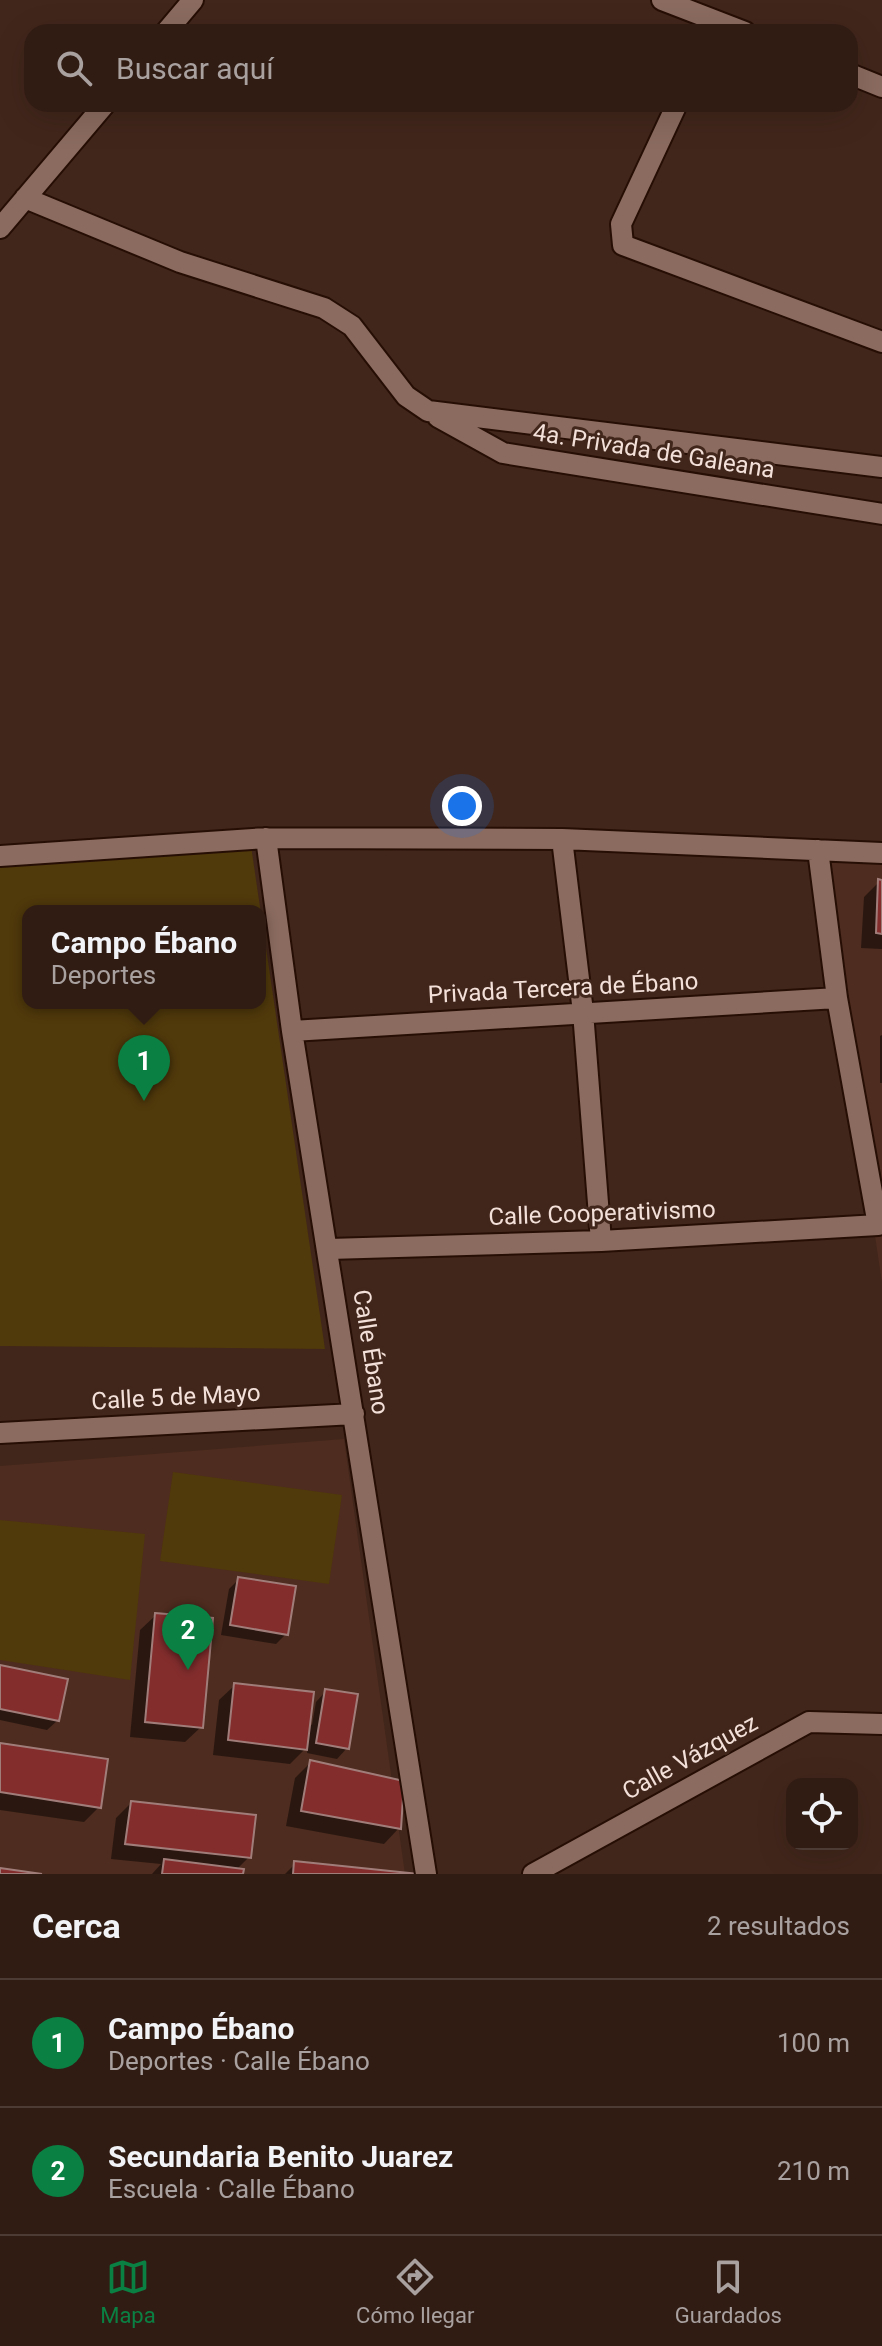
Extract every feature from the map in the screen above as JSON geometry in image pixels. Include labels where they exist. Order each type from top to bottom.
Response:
[{"type":"street","points":[[173,24],[193,0]]},
{"type":"street","points":[[662,0],[710,24]]},
{"type":"street","points":[[715,24],[724,0]]},
{"type":"street","points":[[858,77],[882,87]]},
{"type":"street","points":[[0,228],[98,112]]},
{"type":"street","points":[[673,112],[621,224],[623,245],[882,342]]},
{"type":"street","name":"4a. Privada de Galeana","points":[[25,198],[180,262],[324,308],[352,326],[406,396],[503,453],[882,514]]},
{"type":"street","name":"4a. Privada de Galeana","points":[[428,411],[882,467]]},
{"type":"street","points":[[0,856],[266,838],[562,839],[882,853]]},
{"type":"street","name":"Calle Ébano","points":[[266,838],[292,1031],[426,1874]]},
{"type":"street","points":[[562,839],[583,1012],[601,1241]]},
{"type":"street","points":[[818,850],[837,998]]},
{"type":"street","name":"Privada Tercera de Ébano","points":[[292,1031],[837,998]]},
{"type":"street","name":"Calle Cooperativismo","points":[[329,1249],[601,1241],[878,1225],[837,998]]},
{"type":"street","name":"Calle 5 de Mayo","points":[[0,1433],[354,1414]]},
{"type":"street","name":"Calle Vázquez","points":[[533,1874],[809,1722],[882,1724]]},
{"type":"shaded area","points":[[250,839],[260,905],[22,905],[22,1009],[266,1009],[266,948],[325,1349],[0,1346],[0,856]]},
{"type":"shaded area","points":[[818,850],[882,853],[882,1283]]},
{"type":"shaded area","points":[[344,1439],[405,1874],[0,1874],[0,1466]]},
{"type":"shaded area","points":[[173,1472],[342,1495],[329,1584],[160,1561]]},
{"type":"shaded area","points":[[0,1520],[145,1534],[130,1680],[0,1660]]},
{"type":"building","points":[[878,879],[882,880],[882,934],[876,933]]},
{"type":"building","points":[[238,1577],[296,1586],[288,1635],[230,1625]]},
{"type":"building","points":[[155,1613],[213,1618],[203,1728],[145,1722]]},
{"type":"building","points":[[0,1665],[68,1679],[59,1721],[0,1709]]},
{"type":"building","points":[[234,1683],[314,1692],[307,1750],[228,1740]]},
{"type":"building","points":[[325,1689],[358,1694],[349,1749],[316,1743]]},
{"type":"building","points":[[0,1743],[108,1759],[101,1808],[0,1792]]},
{"type":"building","points":[[310,1760],[404,1781],[401,1829],[301,1811]]},
{"type":"building","points":[[131,1801],[256,1815],[251,1858],[125,1844]]},
{"type":"building","points":[[164,1859],[244,1869],[243,1874],[162,1874]]},
{"type":"building","points":[[294,1861],[419,1874],[293,1874]]},
{"type":"building","points":[[0,1868],[42,1874],[0,1874]]},
{"type":"place","name":"Campo Ébano","points":[[144,1101]]},
{"type":"place","name":"Secundaria Benito Juarez","points":[[188,1670]]}]
